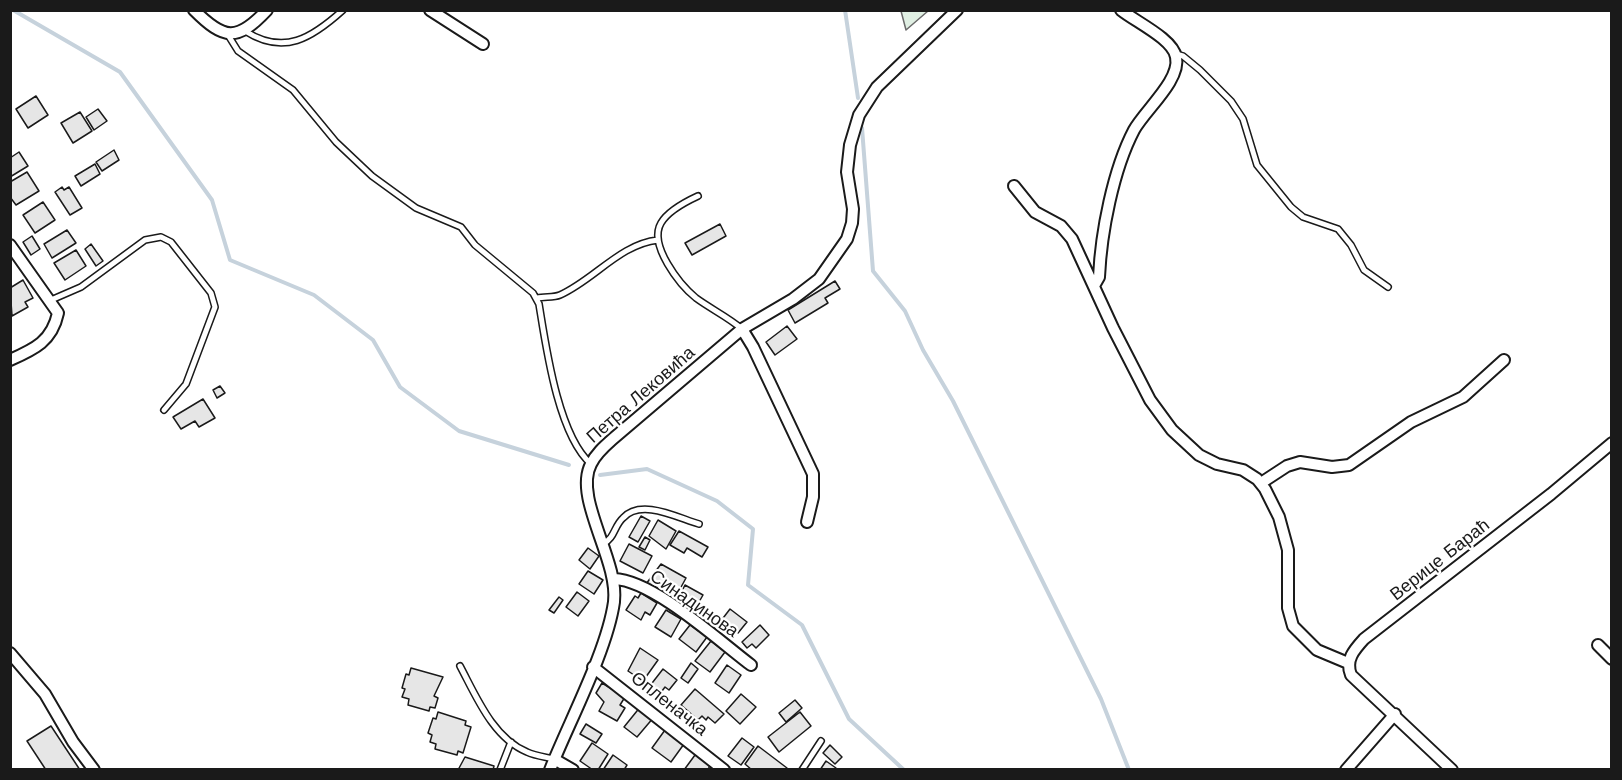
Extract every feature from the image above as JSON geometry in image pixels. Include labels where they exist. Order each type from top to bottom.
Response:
[{"type":"street","points":[[194,10],[214,28],[228,35],[245,31],[267,10]]},
{"type":"street","points":[[430,10],[483,44]]},
{"type":"street","name":"Петра Лековића","points":[[552,764],[592,667],[612,610],[614,579],[586,490],[591,464],[598,453],[615,437],[742,329],[808,289],[831,263],[847,239],[852,223],[853,209],[847,172],[850,145],[859,115],[877,87],[957,10]]},
{"type":"street","points":[[1095,284],[1099,278],[1105,231],[1126,146],[1141,120],[1175,73],[1176,54],[1165,39],[1121,10]]},
{"type":"street","points":[[1014,186],[1035,212],[1055,222],[1067,232],[1095,284],[1113,328],[1150,399],[1172,430],[1199,455],[1216,464],[1243,470],[1261,483],[1279,516],[1286,540],[1290,571],[1288,608],[1293,626],[1317,650],[1348,663],[1351,675],[1452,770]]},
{"type":"street","points":[[10,245],[58,313],[49,336],[40,345],[10,360]]},
{"type":"street","points":[[742,329],[813,474],[813,497],[807,522]]},
{"type":"street","points":[[1261,483],[1287,466],[1300,462],[1332,467],[1349,465],[1411,422],[1463,397],[1504,360]]},
{"type":"street","name":"Верице Бараћ","points":[[1348,663],[1364,639],[1551,494],[1611,443]]},
{"type":"street","name":"Синадинова","points":[[614,579],[630,581],[676,607],[751,665]]},
{"type":"street","points":[[1598,645],[1611,659]]},
{"type":"street","points":[[10,653],[45,694],[73,742],[94,770]]},
{"type":"street","name":"Опленачка","points":[[592,667],[724,770]]},
{"type":"street","points":[[1346,770],[1395,714]]},
{"type":"street","points":[[552,764],[573,770]]},
{"type":"lane","points":[[245,31],[265,42],[290,43],[330,23],[343,10]]},
{"type":"lane","points":[[228,35],[238,51],[293,90],[336,142],[372,176],[416,208],[461,227],[475,245],[529,288],[537,298],[564,418],[579,454],[591,464]]},
{"type":"lane","points":[[1176,54],[1183,56],[1200,70],[1231,101],[1243,119],[1257,165],[1291,207],[1303,217],[1338,229],[1351,245],[1364,270],[1388,287]]},
{"type":"lane","points":[[698,196],[668,216],[659,229],[658,240],[671,270],[687,290],[726,315],[742,329]]},
{"type":"lane","points":[[51,300],[81,287],[145,240],[161,237],[171,242],[210,293],[215,307],[186,384],[164,410]]},
{"type":"lane","points":[[537,298],[558,296],[627,250],[641,243],[658,240]]},
{"type":"lane","points":[[603,544],[611,538],[622,518],[637,510],[653,510],[699,524]]},
{"type":"lane","points":[[460,666],[488,716],[511,742],[527,753],[552,764]]},
{"type":"lane","points":[[802,770],[821,741]]},
{"type":"lane","points":[[500,770],[511,742]]},
{"type":"green space","points":[[901,10],[928,11],[906,30]]},
{"type":"building","points":[[36,96],[48,115],[28,128],[16,109]]},
{"type":"building","points":[[98,109],[107,121],[94,130],[86,117]]},
{"type":"building","points":[[80,112],[92,131],[73,143],[61,123]]},
{"type":"building","points":[[114,150],[119,160],[102,171],[96,162]]},
{"type":"building","points":[[19,152],[28,166],[10,177],[10,158]]},
{"type":"building","points":[[95,164],[100,174],[81,186],[75,176]]},
{"type":"building","points":[[27,172],[39,191],[16,205],[10,197],[10,182]]},
{"type":"building","points":[[62,187],[64,190],[69,187],[82,208],[70,215],[55,192]]},
{"type":"building","points":[[43,202],[55,220],[35,233],[23,215]]},
{"type":"building","points":[[720,224],[726,236],[692,255],[685,243]]},
{"type":"building","points":[[67,230],[76,243],[52,258],[44,244]]},
{"type":"building","points":[[32,236],[40,249],[31,255],[23,242]]},
{"type":"building","points":[[91,244],[103,261],[96,266],[85,249]]},
{"type":"building","points":[[76,250],[86,266],[65,280],[54,263]]},
{"type":"building","points":[[23,280],[33,298],[25,302],[28,307],[12,316],[10,288]]},
{"type":"building","points":[[835,281],[840,289],[825,298],[828,303],[795,323],[788,310]]},
{"type":"building","points":[[787,326],[797,339],[775,355],[766,342]]},
{"type":"building","points":[[220,386],[225,393],[217,398],[213,390]]},
{"type":"building","points":[[203,399],[215,418],[199,427],[195,421],[181,429],[173,417]]},
{"type":"building","points":[[641,516],[650,521],[638,542],[629,537]]},
{"type":"building","points":[[658,520],[676,531],[666,549],[649,536]]},
{"type":"building","points":[[679,531],[708,547],[702,557],[687,548],[684,553],[670,545]]},
{"type":"building","points":[[645,537],[650,540],[645,550],[639,547]]},
{"type":"building","points":[[629,544],[652,556],[643,573],[620,561]]},
{"type":"building","points":[[588,548],[599,556],[590,569],[579,560]]},
{"type":"building","points":[[661,564],[686,578],[674,600],[646,584]]},
{"type":"building","points":[[588,571],[603,580],[594,594],[579,584]]},
{"type":"building","points":[[685,585],[703,595],[695,609],[678,599]]},
{"type":"building","points":[[577,592],[589,601],[578,616],[566,607]]},
{"type":"building","points":[[641,593],[657,603],[650,615],[645,612],[641,620],[626,610],[635,596],[638,598]]},
{"type":"building","points":[[559,597],[563,600],[554,613],[549,610]]},
{"type":"building","points":[[730,609],[747,622],[738,633],[735,631],[731,636],[717,626]]},
{"type":"building","points":[[666,610],[681,619],[671,637],[655,627]]},
{"type":"building","points":[[690,625],[707,637],[696,652],[679,639]]},
{"type":"building","points":[[760,625],[769,635],[756,648],[752,644],[747,648],[742,642]]},
{"type":"building","points":[[711,641],[725,652],[710,672],[695,661]]},
{"type":"building","points":[[640,648],[658,660],[643,681],[628,671]]},
{"type":"building","points":[[691,663],[698,669],[688,683],[681,678]]},
{"type":"building","points":[[727,665],[741,675],[729,693],[715,683]]},
{"type":"building","points":[[411,668],[443,677],[434,696],[438,698],[435,708],[430,707],[429,711],[408,705],[409,699],[402,697],[406,674],[409,675]]},
{"type":"building","points":[[663,669],[677,680],[669,690],[665,687],[659,695],[649,687]]},
{"type":"building","points":[[602,683],[625,697],[620,705],[625,708],[617,721],[599,711],[604,702],[596,693]]},
{"type":"building","points":[[695,689],[724,714],[715,723],[708,717],[706,720],[702,716],[698,720],[681,705]]},
{"type":"building","points":[[741,694],[756,707],[740,724],[726,711]]},
{"type":"building","points":[[795,700],[802,708],[786,722],[779,713]]},
{"type":"building","points":[[641,706],[654,717],[637,737],[624,727]]},
{"type":"building","points":[[438,712],[466,721],[465,725],[471,727],[463,753],[458,751],[457,755],[435,749],[436,744],[430,742],[432,735],[428,733],[433,718],[436,719]]},
{"type":"building","points":[[800,712],[811,726],[779,752],[768,737]]},
{"type":"building","points":[[586,724],[602,734],[596,743],[580,734]]},
{"type":"building","points":[[51,726],[80,770],[46,770],[27,741]]},
{"type":"building","points":[[665,730],[684,744],[671,762],[652,748]]},
{"type":"building","points":[[742,738],[754,747],[741,765],[728,756]]},
{"type":"building","points":[[592,743],[608,754],[598,770],[593,770],[580,761]]},
{"type":"building","points":[[830,745],[842,757],[835,764],[823,753]]},
{"type":"building","points":[[758,746],[787,768],[786,770],[752,770],[745,764]]},
{"type":"building","points":[[613,755],[627,765],[624,770],[603,770]]},
{"type":"building","points":[[695,755],[710,765],[708,770],[684,770]]},
{"type":"building","points":[[465,757],[494,766],[493,770],[458,770]]},
{"type":"building","points":[[826,761],[836,768],[820,770]]},
{"type":"waterway","points":[[13,10],[120,72],[212,200],[230,260],[314,295],[373,340],[400,387],[459,431],[569,465]]},
{"type":"waterway","points":[[845,10],[858,98]]},
{"type":"waterway","points":[[862,128],[873,271],[905,311],[923,350],[953,401],[1101,699],[1129,770]]},
{"type":"waterway","points":[[600,475],[647,469],[717,501],[753,529],[748,585],[802,625],[849,719],[904,770]]}]
